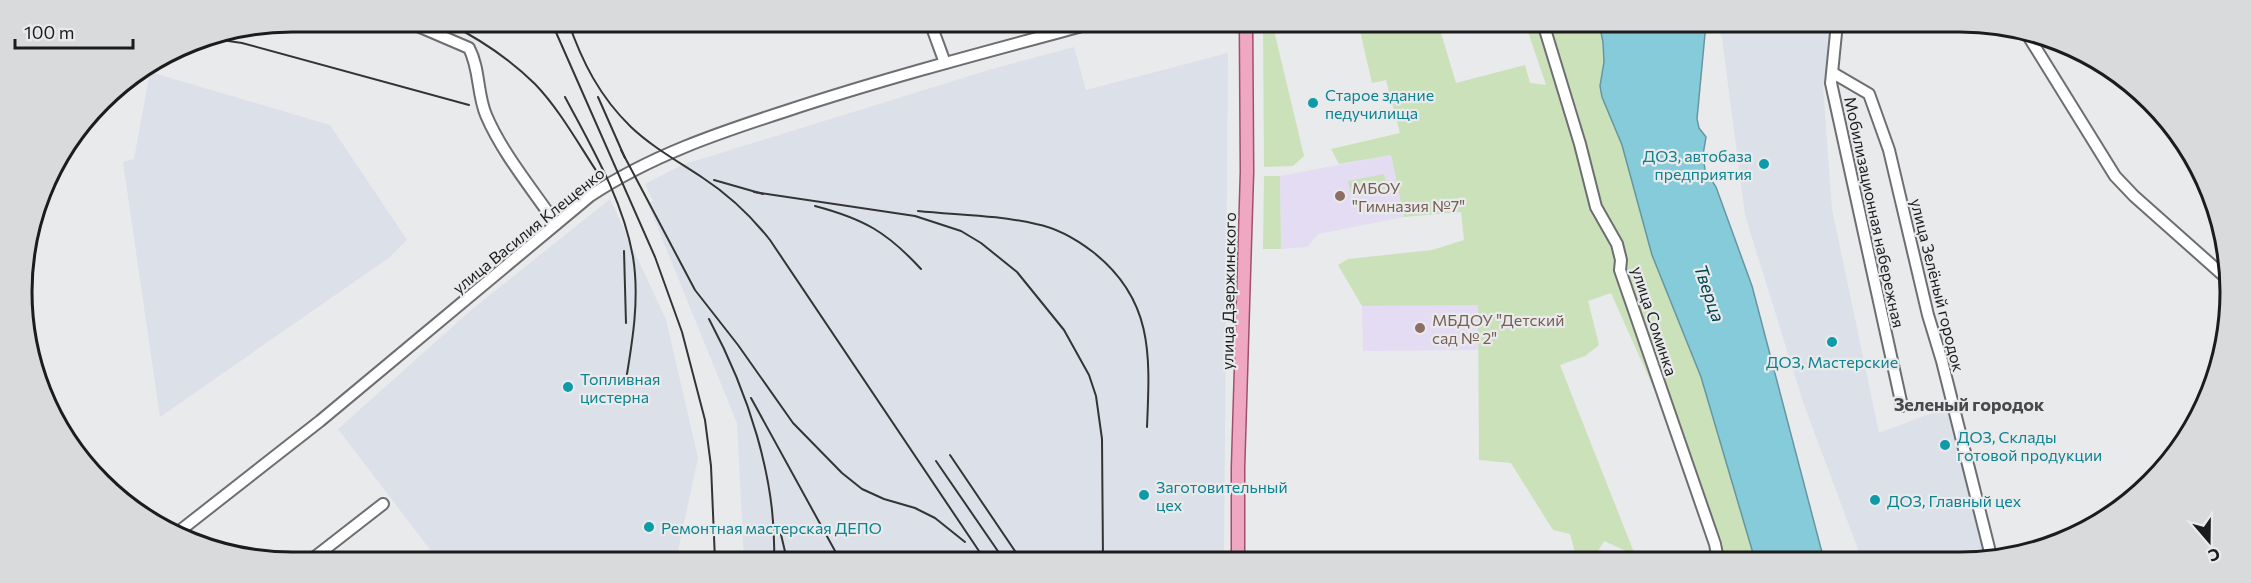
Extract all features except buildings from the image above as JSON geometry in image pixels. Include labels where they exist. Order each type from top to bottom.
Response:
[{"type":"main road","name":"улица Дзержинского","points":[[1238,552],[1238,468],[1247,172],[1246,32]]},
{"type":"street","points":[[432,32],[469,48],[474,58],[485,114],[498,138],[556,224]]},
{"type":"street","points":[[934,32],[945,63]]},
{"type":"street","name":"улица Василия Клещенко","points":[[184,528],[320,421],[590,196],[627,172],[702,140],[842,93],[1060,32]]},
{"type":"street","name":"улица Соминка","points":[[1546,32],[1580,144],[1596,207],[1617,244],[1621,261],[1620,270],[1716,552]]},
{"type":"street","name":"Мобилизационная набережная","points":[[1835,32],[1831,83],[1902,406]]},
{"type":"street","points":[[2032,41],[2115,176],[2134,196],[2219,271]]},
{"type":"street","name":"улица Зелёный городок","points":[[1833,73],[1869,94],[1889,150],[1928,315],[1942,360],[1989,549]]},
{"type":"street","points":[[321,552],[383,504]]},
{"type":"shaded area","points":[[1720,32],[1834,32],[1823,87],[1832,209],[1879,433],[1948,407],[1984,550],[1859,552],[1803,402],[1745,215]]},
{"type":"shaded area","points":[[1074,47],[1086,90],[1228,53],[1224,552],[744,552],[737,423],[648,204],[653,201],[645,184],[682,165],[992,69]]},
{"type":"shaded area","points":[[151,72],[330,125],[407,240],[390,257],[160,417],[123,162],[134,159]]},
{"type":"shaded area","name":"МБОУ \"Гимназия №7\"","points":[[1391,155],[1404,217],[1318,234],[1307,247],[1281,249],[1280,176]]},
{"type":"shaded area","points":[[610,199],[666,320],[698,458],[678,552],[432,552],[338,429],[470,311]]},
{"type":"shaded area","name":"МБДОУ \"Детский сад № 2\"","points":[[1478,305],[1478,350],[1363,351],[1362,306]]},
{"type":"green space","points":[[1263,32],[1274,32],[1304,156],[1293,166],[1264,167]]},
{"type":"green space","points":[[1360,32],[1441,32],[1456,83],[1525,65],[1530,83],[1546,85],[1528,32],[1601,32],[1604,62],[1600,86],[1602,97],[1622,145],[1652,255],[1701,377],[1753,552],[1723,552],[1722,541],[1611,293],[1588,301],[1599,345],[1585,356],[1560,365],[1634,552],[1628,552],[1604,541],[1598,552],[1575,552],[1570,534],[1553,530],[1511,463],[1479,460],[1478,305],[1362,306],[1338,265],[1348,259],[1432,250],[1464,240],[1461,212],[1404,217],[1391,155],[1339,164],[1331,149],[1400,133],[1386,80],[1372,83]]},
{"type":"green space","points":[[1384,174],[1387,188],[1351,196],[1348,181]]},
{"type":"green space","points":[[1264,176],[1280,176],[1281,249],[1263,249]]},
{"type":"water","name":"Тверца","points":[[1601,32],[1705,32],[1697,119],[1699,128],[1706,137],[1703,155],[1705,170],[1716,187],[1752,286],[1822,552],[1753,552],[1701,377],[1652,255],[1622,145],[1602,97],[1600,86],[1604,62]]},
{"type":"railway","points":[[465,32],[514,65],[535,84],[561,116],[599,175]]},
{"type":"railway","points":[[556,32],[655,257],[682,332],[705,420],[711,466],[715,552]]},
{"type":"railway","points":[[572,32],[593,78],[620,116],[648,141],[731,199],[770,240],[980,552]]},
{"type":"railway","points":[[223,40],[242,43],[469,105]]},
{"type":"railway","points":[[565,97],[614,195],[633,257],[635,306],[625,386]]},
{"type":"railway","points":[[598,97],[625,158]]},
{"type":"railway","points":[[621,150],[695,290],[738,345],[793,423],[842,473],[862,489],[884,499],[915,508],[935,518],[965,542]]},
{"type":"railway","points":[[714,180],[763,194]]},
{"type":"railway","points":[[754,192],[915,216],[961,231],[981,243],[1017,272],[1064,330],[1089,375],[1096,396],[1102,439],[1103,552]]},
{"type":"railway","points":[[815,206],[847,216],[874,228],[897,245],[921,269]]},
{"type":"railway","points":[[918,211],[992,217],[1044,226],[1059,231],[1080,243],[1113,270],[1128,290],[1138,310],[1144,331],[1148,376],[1147,427]]},
{"type":"railway","points":[[624,251],[626,323]]},
{"type":"railway","points":[[709,319],[736,375],[757,435],[770,498],[774,552]]},
{"type":"railway","points":[[751,398],[836,552]]},
{"type":"railway","points":[[950,455],[1016,552]]},
{"type":"railway","points":[[936,461],[999,552]]},
{"type":"railway","points":[[779,526],[785,552]]},
{"type":"place","name":"Старое здание педучилища","points":[[1313,103]]},
{"type":"place","name":"ДОЗ, автобаза предприятия","points":[[1764,164]]},
{"type":"place","name":"МБОУ \"Гимназия №7\"","points":[[1340,196]]},
{"type":"place","name":"МБДОУ \"Детский сад № 2\"","points":[[1420,328]]},
{"type":"place","name":"ДОЗ, Мастерские","points":[[1832,342]]},
{"type":"place","name":"Топливная цистерна","points":[[568,387]]},
{"type":"place","name":"ДОЗ, Склады готовой продукции","points":[[1945,445]]},
{"type":"place","name":"Заготовительный цех","points":[[1144,495]]},
{"type":"place","name":"ДОЗ, Главный цех","points":[[1875,500]]},
{"type":"place","name":"Ремонтная мастерская ДЕПО","points":[[649,527]]},
{"type":"district","name":"Зеленый городок","points":[[1969,404]]}]
